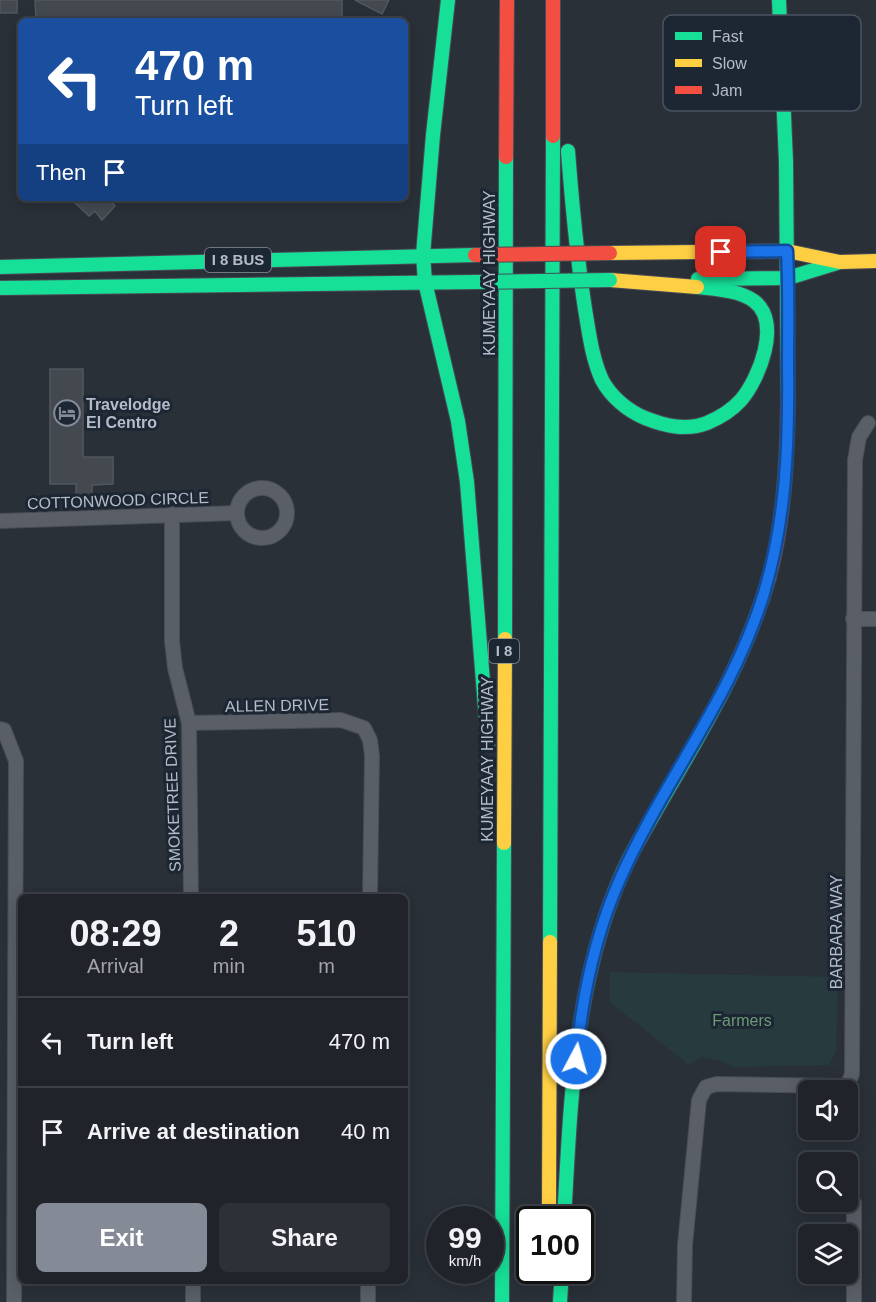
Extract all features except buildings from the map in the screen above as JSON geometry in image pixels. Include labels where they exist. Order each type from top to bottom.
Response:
[{"type":"main road","points":[[448,0],[423,255],[425,282],[458,421],[467,482],[488,754]]},
{"type":"main road","name":"KUMEYAAY HIGHWAY","points":[[502,1302],[507,0]]},
{"type":"main road","points":[[549,1206],[553,0]]},
{"type":"main road","points":[[778,0],[779,15]]},
{"type":"main road","points":[[553,43],[564,80],[578,267],[594,353],[603,379],[614,398],[633,412],[657,423],[681,428],[694,428],[712,422],[729,411],[750,391],[762,365],[767,334],[762,312],[749,297],[708,288],[610,280]]},
{"type":"main road","points":[[565,1206],[580,1022],[604,921],[619,880],[717,700],[751,629],[765,592],[777,537],[788,436],[784,111]]},
{"type":"main road","points":[[787,251],[840,262],[876,261]]},
{"type":"main road","name":"I 8 BUS","points":[[0,267],[423,255],[787,251]]},
{"type":"main road","points":[[425,282],[788,278],[840,262]]},
{"type":"main road","name":"I 8 BUS","points":[[0,288],[425,282]]},
{"type":"main road","points":[[490,810],[494,964],[502,1014]]},
{"type":"main road","points":[[549,1284],[549,1302]]},
{"type":"main road","points":[[560,1302],[561,1284]]},
{"type":"street","name":"BARBARA WAY","points":[[684,1302],[685,1245],[699,1100],[706,1087],[717,1084],[842,1086],[848,1084],[852,1074],[855,460],[859,437],[868,423]]},
{"type":"street","name":"COTTONWOOD CIRCLE","points":[[0,521],[237,513]]},
{"type":"street","name":"SMOKETREE DRIVE","points":[[172,514],[172,641],[175,668],[189,723],[191,894]]},
{"type":"street","points":[[853,619],[876,619]]},
{"type":"street","name":"ALLEN DRIVE","points":[[189,723],[341,720],[364,728],[370,740],[372,756],[370,894]]},
{"type":"street","points":[[2,730],[16,761],[18,1003],[14,1302]]},
{"type":"street","points":[[0,1003],[18,1003]]},
{"type":"street","points":[[854,1212],[854,1302]]},
{"type":"street","points":[[193,1284],[193,1302]]},
{"type":"street","points":[[368,1284],[368,1302]]},
{"type":"green space","name":"Farmers","points":[[610,972],[838,977],[836,1051],[829,1065],[733,1067],[721,1061],[701,1057],[689,1065],[610,1002]]},
{"type":"traffic: fast","points":[[448,0],[423,255],[425,282],[458,421],[467,482],[488,744]]},
{"type":"traffic: fast","points":[[779,0],[780,15]]},
{"type":"traffic: fast","points":[[784,111],[788,403]]},
{"type":"traffic: fast","points":[[550,942],[553,136]]},
{"type":"traffic: fast","points":[[568,151],[582,289],[591,345],[599,372],[610,392],[632,412],[668,425],[691,427],[712,421],[729,410],[748,391],[755,379],[765,350],[766,322],[762,310],[754,301],[734,292],[697,287]]},
{"type":"traffic: fast","points":[[505,639],[506,157]]},
{"type":"traffic: fast","points":[[0,267],[475,255]]},
{"type":"traffic: fast","points":[[698,279],[788,278],[840,262]]},
{"type":"traffic: fast","points":[[475,282],[610,280]]},
{"type":"traffic: fast","points":[[0,288],[475,282]]},
{"type":"traffic: fast","points":[[565,1206],[573,1080],[579,1034],[597,942],[612,898],[631,855],[708,720],[743,650],[769,577]]},
{"type":"traffic: fast","points":[[502,1302],[504,843]]},
{"type":"traffic: fast","points":[[560,1302],[561,1284]]},
{"type":"traffic: slow","points":[[787,251],[840,262],[876,261]]},
{"type":"traffic: slow","points":[[610,253],[787,251]]},
{"type":"traffic: slow","points":[[610,280],[697,287]]},
{"type":"traffic: slow","points":[[504,843],[505,639]]},
{"type":"traffic: slow","points":[[549,1204],[550,942]]},
{"type":"traffic: jam","points":[[506,157],[507,0]]},
{"type":"traffic: jam","points":[[553,0],[553,136]]},
{"type":"traffic: jam","points":[[475,255],[610,253]]},
{"type":"traffic: jam","points":[[769,577],[784,491],[788,403]]},
{"type":"place","name":"Travelodge El Centro","points":[[67,413]]},
{"type":"route","points":[[576,1059],[580,1022],[592,965],[604,921],[619,880],[717,700],[751,629],[765,592],[777,537],[784,491],[788,436],[787,251],[721,252]]}]
